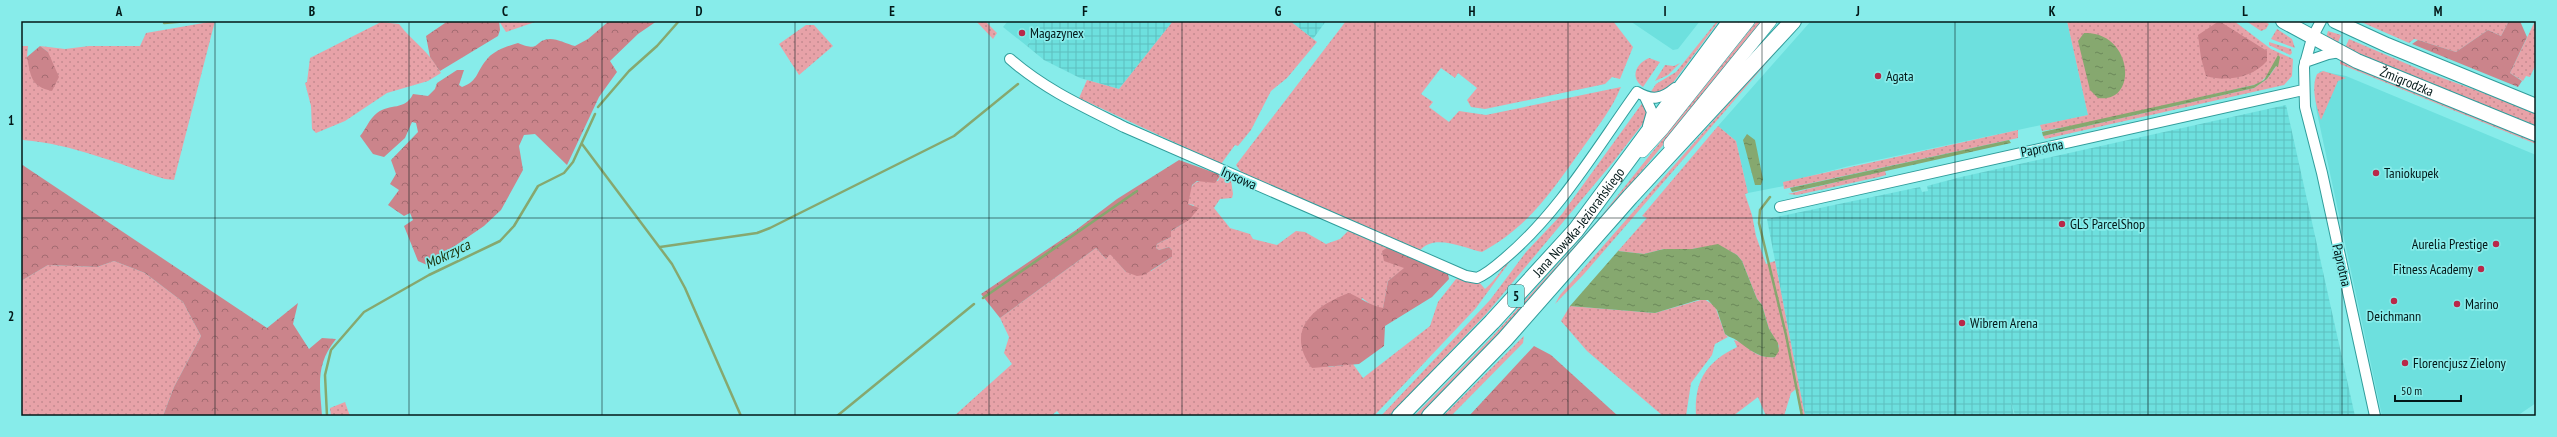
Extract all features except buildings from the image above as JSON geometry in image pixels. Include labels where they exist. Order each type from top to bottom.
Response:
[{"type":"main road","name":"5","points":[[1623,168],[1688,77],[1731,21]]},
{"type":"main road","name":"5","points":[[1630,197],[1793,21]]},
{"type":"main road","name":"Żmigrodzka","points":[[2282,21],[2340,52],[2536,134]]},
{"type":"main road","name":"Żmigrodzka","points":[[2336,21],[2387,45],[2536,106]]},
{"type":"main road","name":"Jana Nowaka-Jeziorańskiego","points":[[1400,416],[1535,276],[1576,230],[1623,168]]},
{"type":"main road","name":"Jana Nowaka-Jeziorańskiego","points":[[1430,416],[1497,348],[1630,197]]},
{"type":"street","name":"Jana Nowaka-Jeziorańskiego","points":[[1623,168],[1663,128],[1748,21]]},
{"type":"street","name":"Jana Nowaka-Jeziorańskiego","points":[[1630,197],[1664,151],[1770,21]]},
{"type":"street","name":"Paprotna","points":[[2321,21],[2312,38],[2305,62],[2303,90],[2375,416]]},
{"type":"street","points":[[2305,62],[2328,54],[2340,52]]},
{"type":"street","name":"Irysowa","points":[[1010,59],[1029,76],[1069,100],[1124,127],[1466,276],[1477,278],[1512,252],[1542,222],[1568,189],[1637,92],[1645,97]]},
{"type":"street","points":[[1646,136],[1652,112],[1645,97],[1663,98],[1688,77]]},
{"type":"street","name":"Paprotna","points":[[1780,207],[2303,90]]},
{"type":"shaded area","points":[[215,21],[174,180],[165,179],[78,150],[42,142],[23,140],[21,134],[21,46],[28,46],[27,57],[48,52],[40,46],[65,49],[89,46],[140,46],[146,33]]},
{"type":"shaded area","points":[[499,21],[538,21],[506,32]]},
{"type":"shaded area","points":[[976,21],[985,21],[997,33],[993,39]]},
{"type":"shaded area","name":"Magazynex","points":[[1008,21],[1040,21],[1032,31],[1035,34],[1027,46],[1003,27]]},
{"type":"shaded area","points":[[1040,21],[1173,21],[1119,89],[1080,78],[1044,60],[1027,46],[1035,34],[1032,31]]},
{"type":"shaded area","points":[[1173,21],[1290,21],[1317,42],[1287,78],[1271,91],[1251,130],[1238,146],[1235,145],[1221,164],[1079,98],[1087,80],[1119,89]]},
{"type":"shaded area","points":[[1290,21],[1326,21],[1313,39]]},
{"type":"shaded area","points":[[1346,21],[1613,21],[1633,47],[1620,79],[1612,77],[1605,84],[1485,109],[1471,107],[1467,100],[1477,88],[1458,73],[1455,78],[1441,68],[1421,94],[1433,102],[1429,107],[1449,122],[1459,111],[1486,115],[1621,87],[1604,117],[1551,192],[1514,231],[1482,252],[1458,245],[1440,242],[1425,246],[1419,252],[1241,172],[1236,165]]},
{"type":"shaded area","points":[[1630,21],[1700,21],[1678,49],[1673,50]]},
{"type":"shaded area","points":[[1717,21],[1719,21],[1666,92],[1650,93],[1656,84],[1676,72]]},
{"type":"shaded area","points":[[1757,21],[1763,21],[1598,224],[1466,370],[1420,416],[1414,416],[1491,338],[1598,220]]},
{"type":"shaded area","points":[[1801,21],[1803,21],[1584,274],[1555,304],[1560,295]]},
{"type":"shaded area","points":[[1811,21],[2067,21],[2088,115],[1849,166],[1783,183],[1784,186],[1748,193],[1736,141],[1718,126]]},
{"type":"shaded area","points":[[2067,21],[2234,21],[2271,49],[2293,59],[2292,76],[2284,85],[2045,139],[2043,136],[2254,88],[2267,79],[2278,64],[2261,82],[2254,85],[2089,123],[2042,131],[2040,125],[2088,115]]},
{"type":"shaded area","points":[[2246,21],[2264,21],[2269,24],[2266,29],[2261,31]]},
{"type":"shaded area","points":[[2359,21],[2509,21],[2501,36],[2488,30],[2456,52],[2414,39],[2409,43]]},
{"type":"shaded area","points":[[2535,21],[2536,64],[2530,77],[2526,76],[2523,81],[2510,73]]},
{"type":"shaded area","points":[[381,22],[399,24],[432,59],[441,73],[428,81],[387,93],[345,121],[316,133],[312,129],[311,106],[305,83],[307,82],[310,58]]},
{"type":"shaded area","points":[[806,25],[814,25],[833,46],[799,75],[779,44]]},
{"type":"shaded area","points":[[2277,29],[2292,39],[2295,48],[2271,39]]},
{"type":"shaded area","points":[[2328,31],[2341,35],[2337,45],[2326,38]]},
{"type":"shaded area","points":[[2349,39],[2426,72],[2536,112],[2536,127],[2345,48]]},
{"type":"shaded area","points":[[2269,42],[2291,49],[2292,53],[2290,55],[2269,45]]},
{"type":"shaded area","points":[[1649,58],[1660,62],[1643,87],[1636,80],[1635,75],[1640,64]]},
{"type":"shaded area","points":[[2340,60],[2536,140],[2536,144],[2340,64]]},
{"type":"shaded area","points":[[1680,63],[1668,75],[1655,81],[1665,65],[1674,66]]},
{"type":"shaded area","points":[[2320,71],[2346,76],[2536,155],[2536,403],[2517,416],[2382,416],[2316,108],[2315,81]]},
{"type":"shaded area","points":[[2323,71],[2346,78],[2338,81],[2321,120],[2316,103],[2314,85],[2317,74]]},
{"type":"shaded area","points":[[1643,102],[1647,105],[1648,117],[1614,161],[1487,313],[1389,416],[1381,416],[1490,300],[1526,252],[1562,214]]},
{"type":"shaded area","points":[[2286,105],[2355,416],[2015,416],[2011,400],[2014,416],[1805,416],[1767,219],[1920,187],[1922,192],[1928,191],[1927,186],[1961,177]]},
{"type":"shaded area","points":[[1718,126],[1736,141],[1748,193],[1745,194],[1752,215],[1756,236],[1766,264],[1775,261],[1805,416],[1801,416],[1796,389],[1791,393],[1784,416],[1766,416],[1758,397],[1733,416],[1696,416],[1697,393],[1704,374],[1717,359],[1737,347],[1734,340],[1761,356],[1767,357],[1775,357],[1779,346],[1769,329],[1762,305],[1757,299],[1742,261],[1737,255],[1718,245],[1692,249],[1664,249],[1644,254],[1618,251],[1647,218],[1642,216]]},
{"type":"shaded area","points":[[2018,130],[2018,138],[1784,189],[1783,182]]},
{"type":"shaded area","points":[[1885,170],[1886,175],[1879,177],[1797,195],[1788,194]]},
{"type":"shaded area","points":[[1221,175],[1231,180],[1233,194],[1232,198],[1220,199],[1214,208],[1230,228],[1250,234],[1253,239],[1277,245],[1296,231],[1305,232],[1326,244],[1340,239],[1349,230],[1388,247],[1405,268],[1388,281],[1383,309],[1374,307],[1362,298],[1328,367],[1353,364],[1363,378],[1430,326],[1438,302],[1456,279],[1479,282],[1485,289],[1519,249],[1476,308],[1374,416],[1061,416],[1057,411],[1051,416],[954,416],[1012,364],[1004,353],[1009,337],[1000,318],[1096,248],[1106,259],[1110,253],[1126,272],[1151,271],[1172,257],[1172,250],[1169,247],[1159,250],[1156,248],[1157,244],[1171,237],[1171,231],[1181,225],[1194,205],[1188,204],[1188,198],[1194,183],[1201,181],[1218,181]]},
{"type":"shaded area","points":[[114,261],[145,273],[183,302],[201,336],[174,387],[163,416],[21,416],[21,281],[48,265],[97,267]]},
{"type":"shaded area","points":[[1704,299],[1715,306],[1725,334],[1728,337],[1715,344],[1712,355],[1691,383],[1686,416],[1663,416],[1587,351],[1561,321],[1570,306],[1655,313]]},
{"type":"shaded area","points":[[1524,336],[1523,343],[1451,416],[1443,416]]},
{"type":"shaded area","points":[[345,402],[350,416],[331,416],[330,408]]},
{"type":"green space","points":[[448,21],[499,21],[500,30],[498,36],[440,71],[430,57],[426,36]]},
{"type":"green space","points":[[609,21],[657,21],[638,34],[610,61],[617,72],[599,97],[567,165],[535,134],[524,135],[519,146],[523,170],[501,210],[484,226],[427,265],[418,261],[404,226],[413,220],[410,213],[404,216],[388,205],[399,190],[390,184],[396,174],[391,160],[418,132],[416,123],[412,122],[405,138],[384,157],[373,154],[360,136],[372,118],[382,110],[406,103],[413,94],[428,96],[435,89],[437,83],[457,70],[464,70],[459,85],[462,87],[468,85],[475,79],[488,58],[502,49],[518,43],[531,47],[537,45],[541,41],[550,39],[575,46],[588,39]]},
{"type":"green space","points":[[2219,21],[2267,51],[2267,61],[2261,67],[2247,75],[2239,77],[2222,79],[2206,76],[2201,58],[2198,35]]},
{"type":"green space","points":[[2509,21],[2520,21],[2527,37],[2510,73],[2522,81],[2518,87],[2412,44],[2418,40],[2456,52],[2488,30],[2501,36]]},
{"type":"green space","points":[[40,46],[48,52],[59,77],[52,91],[35,83],[31,75],[27,57]]},
{"type":"green space","points":[[1179,160],[1221,175],[1215,183],[1197,181],[1192,185],[1188,204],[1199,208],[1189,220],[1171,231],[1171,237],[1157,244],[1156,248],[1159,250],[1169,247],[1172,250],[1172,257],[1144,275],[1137,276],[1126,272],[1110,254],[1106,259],[1096,248],[1000,318],[981,294],[1076,230],[1117,199]]},
{"type":"green space","points":[[21,164],[267,328],[298,303],[293,324],[309,349],[322,338],[336,339],[325,358],[320,376],[322,416],[163,416],[174,387],[201,336],[183,302],[145,273],[114,261],[97,267],[48,265],[21,281]]},
{"type":"green space","points":[[1388,247],[1448,274],[1449,279],[1432,297],[1385,326],[1384,346],[1359,364],[1312,368],[1304,354],[1301,342],[1302,331],[1307,321],[1315,312],[1325,305],[1336,298],[1349,293],[1370,304],[1383,308],[1388,281],[1404,268],[1384,261],[1382,251]]},
{"type":"green space","points":[[1534,346],[1551,355],[1618,416],[1469,416]]},
{"type":"water","points":[[2084,33],[2100,35],[2113,43],[2121,54],[2125,67],[2125,80],[2120,90],[2111,97],[2098,98],[2090,90],[2078,41]]},
{"type":"water","points":[[2278,55],[2280,57],[2278,67],[2276,66],[2267,79],[2254,88],[2043,136],[2042,132],[2254,85],[2264,80]]},
{"type":"water","points":[[1747,134],[1755,140],[1763,179],[1761,185],[1755,185],[1743,140]]},
{"type":"water","points":[[2009,140],[2011,143],[1792,192],[1790,188]]},
{"type":"water","points":[[1718,244],[1737,255],[1742,261],[1757,299],[1762,305],[1769,329],[1778,343],[1779,351],[1775,357],[1765,357],[1760,355],[1725,334],[1717,310],[1708,300],[1698,300],[1655,313],[1570,306],[1618,251],[1644,254],[1664,249],[1692,249]]},
{"type":"waterway","points":[[164,23],[189,21]]},
{"type":"waterway","name":"Mokrzyca","points":[[598,107],[629,71],[657,46],[679,21]]},
{"type":"waterway","points":[[660,247],[757,233],[770,228],[954,136],[1018,84]]},
{"type":"waterway","name":"Mokrzyca","points":[[327,416],[325,375],[331,350],[364,312],[429,275],[500,241],[514,226],[538,186],[564,173],[573,162],[595,114]]},
{"type":"waterway","points":[[582,144],[672,264],[685,288],[741,416]]},
{"type":"waterway","points":[[983,298],[1137,191]]},
{"type":"waterway","points":[[1770,197],[1760,210],[1759,223],[1786,335],[1802,416]]},
{"type":"waterway","points":[[837,416],[974,304]]},
{"type":"place","name":"Magazynex","points":[[1022,33]]},
{"type":"place","name":"Agata","points":[[1878,76]]},
{"type":"place","name":"Taniokupek","points":[[2376,173]]},
{"type":"place","name":"GLS ParcelShop","points":[[2062,224]]},
{"type":"place","name":"Aurelia Prestige","points":[[2496,244]]},
{"type":"place","name":"Fitness Academy","points":[[2481,269]]},
{"type":"place","name":"Deichmann","points":[[2394,301]]},
{"type":"place","name":"Marino","points":[[2457,304]]},
{"type":"place","name":"Wibrem Arena","points":[[1962,323]]},
{"type":"place","name":"Florencjusz Zielony","points":[[2405,363]]}]
